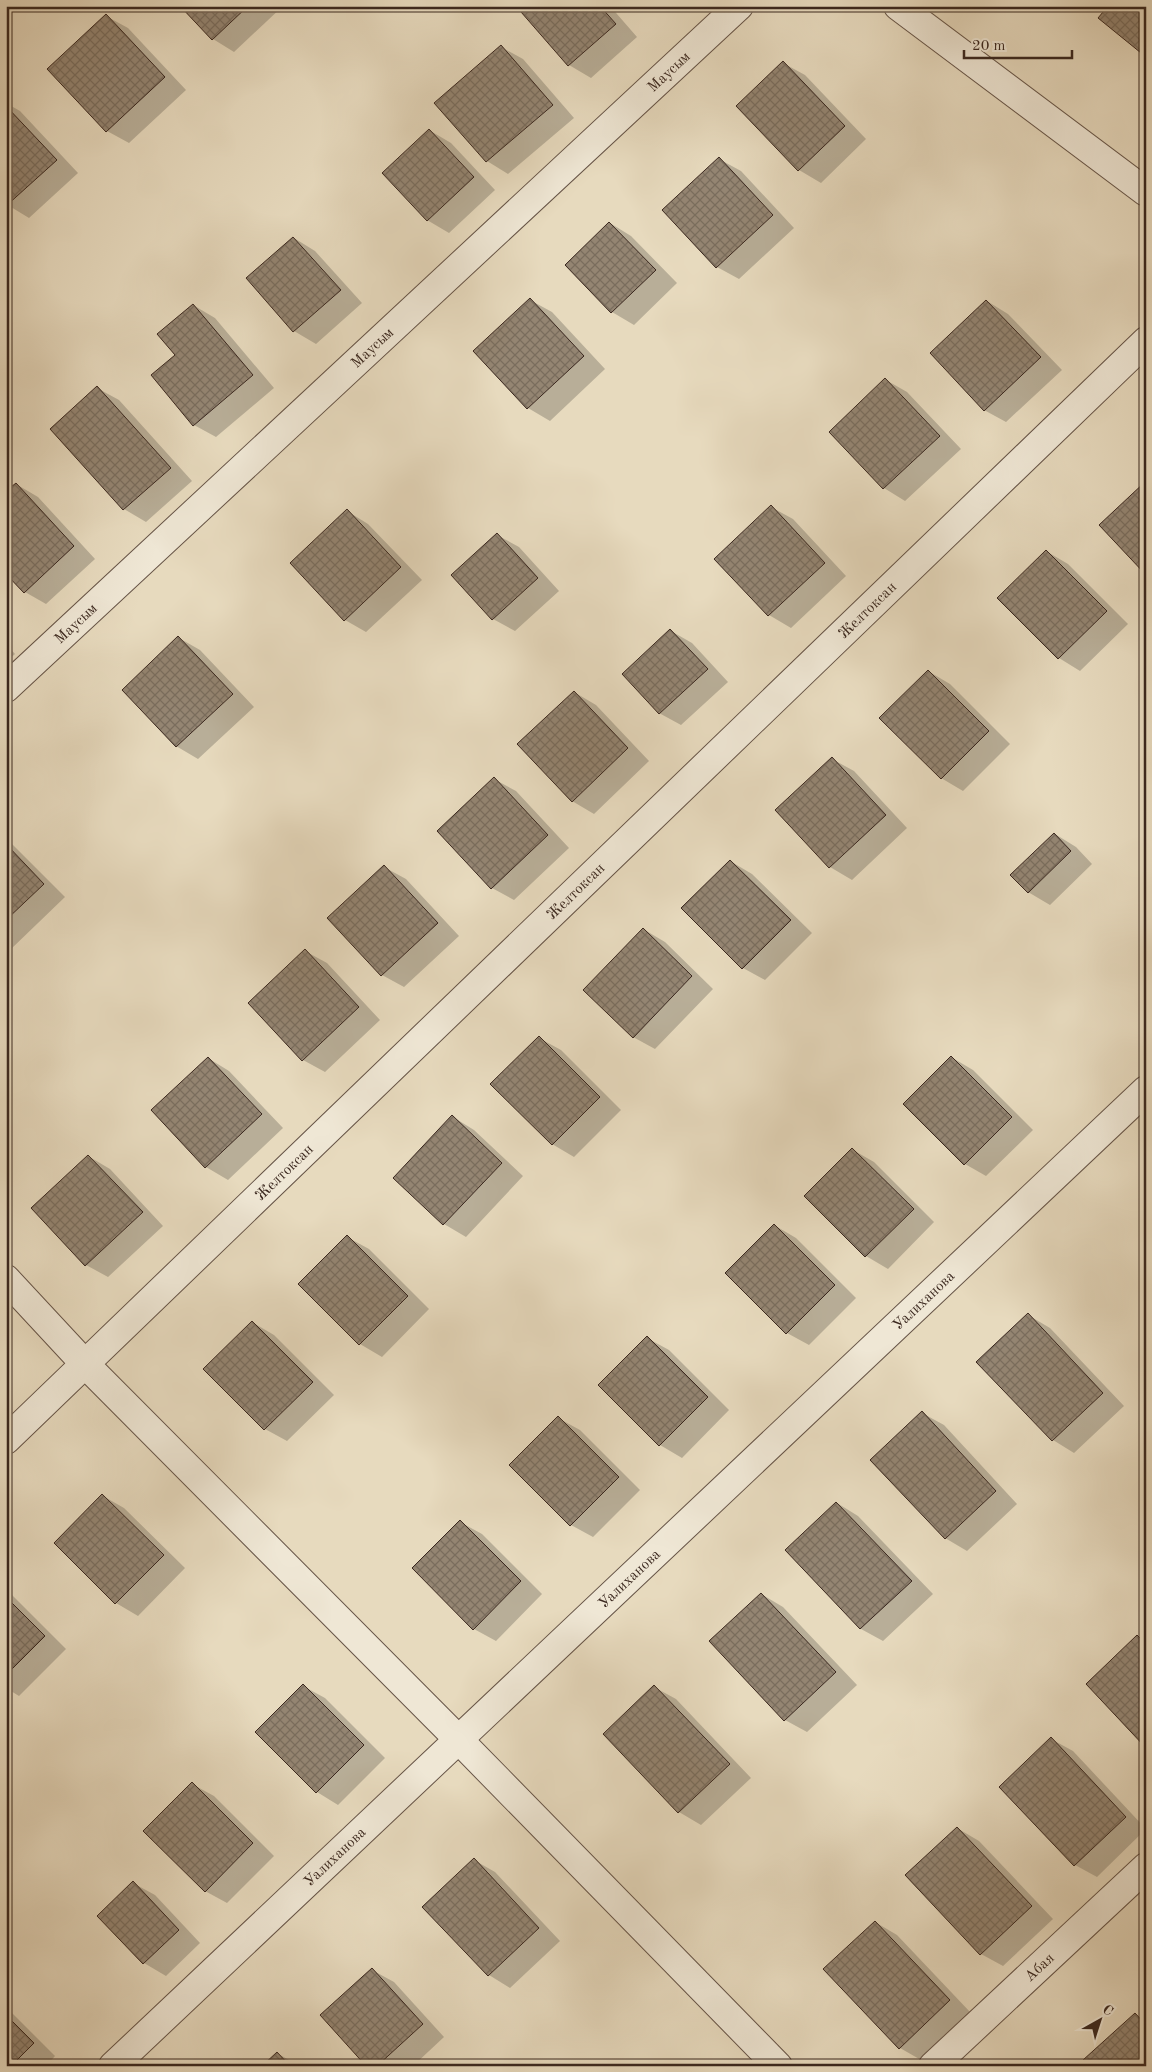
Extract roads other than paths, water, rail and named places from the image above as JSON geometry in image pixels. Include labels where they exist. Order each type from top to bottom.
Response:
[{"type":"street","name":"Маусым","points":[[6,688],[739,6]]},
{"type":"street","points":[[898,6],[1146,192]]},
{"type":"street","name":"Желтоксан","points":[[6,1440],[1146,341]]},
{"type":"street","name":"Уалиханова","points":[[113,2066],[1146,1090]]},
{"type":"street","points":[[6,1279],[85,1364],[458,1739],[778,2066]]},
{"type":"street","name":"Абая","points":[[933,2066],[1146,1868]]}]
